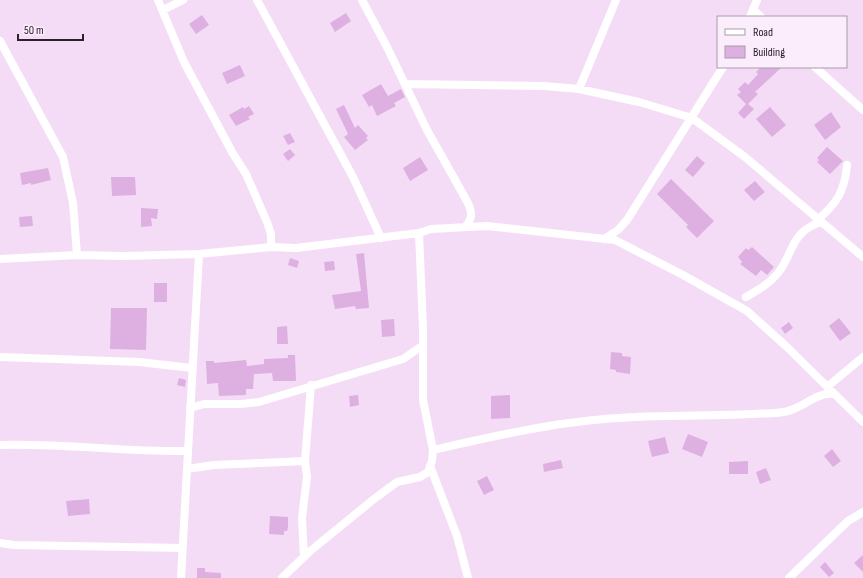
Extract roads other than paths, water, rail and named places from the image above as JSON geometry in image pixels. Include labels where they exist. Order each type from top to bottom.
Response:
[{"type":"street","points":[[158,0],[184,62],[232,152],[246,174],[271,234],[282,248]]},
{"type":"street","points":[[163,10],[183,0]]},
{"type":"street","points":[[257,0],[353,177],[381,238]]},
{"type":"street","points":[[362,0],[406,84],[427,130],[472,212],[487,226]]},
{"type":"street","points":[[579,90],[616,0]]},
{"type":"street","points":[[751,13],[757,0]]},
{"type":"street","points":[[0,41],[63,157],[73,203],[77,255]]},
{"type":"street","points":[[604,239],[618,230],[627,220],[692,118],[721,68]]},
{"type":"street","points":[[816,68],[863,110]]},
{"type":"street","points":[[406,84],[544,86],[579,90],[639,102],[692,118],[745,158],[863,257]]},
{"type":"street","points":[[746,297],[768,284],[780,271],[792,245],[802,232],[819,221],[836,203],[846,176],[847,165]]},
{"type":"street","points":[[466,226],[472,218],[472,212]]},
{"type":"street","points":[[0,259],[77,255],[123,256],[199,254],[270,247],[282,248],[324,245],[381,238],[431,229],[466,226],[487,226],[615,240],[748,311],[863,422]]},
{"type":"street","points":[[282,578],[304,557],[374,499],[397,482],[420,476],[428,472],[433,450],[424,400],[422,346],[424,328],[419,232]]},
{"type":"street","points":[[270,247],[271,234]]},
{"type":"street","points":[[181,578],[199,254]]},
{"type":"street","points":[[190,408],[204,404],[241,404],[259,402],[310,385],[404,359],[422,346]]},
{"type":"street","points":[[0,357],[139,362],[192,368]]},
{"type":"street","points":[[827,387],[863,357]]},
{"type":"street","points":[[304,557],[302,518],[307,477],[305,461],[310,385]]},
{"type":"street","points":[[433,450],[521,430],[634,417],[715,416],[784,412],[802,406],[821,394],[834,394]]},
{"type":"street","points":[[0,445],[27,444],[114,450],[188,451]]},
{"type":"street","points":[[186,468],[214,465],[305,461]]},
{"type":"street","points":[[430,466],[457,536],[468,578]]},
{"type":"street","points":[[789,578],[848,521],[863,512]]},
{"type":"street","points":[[0,543],[14,545],[182,548]]}]
